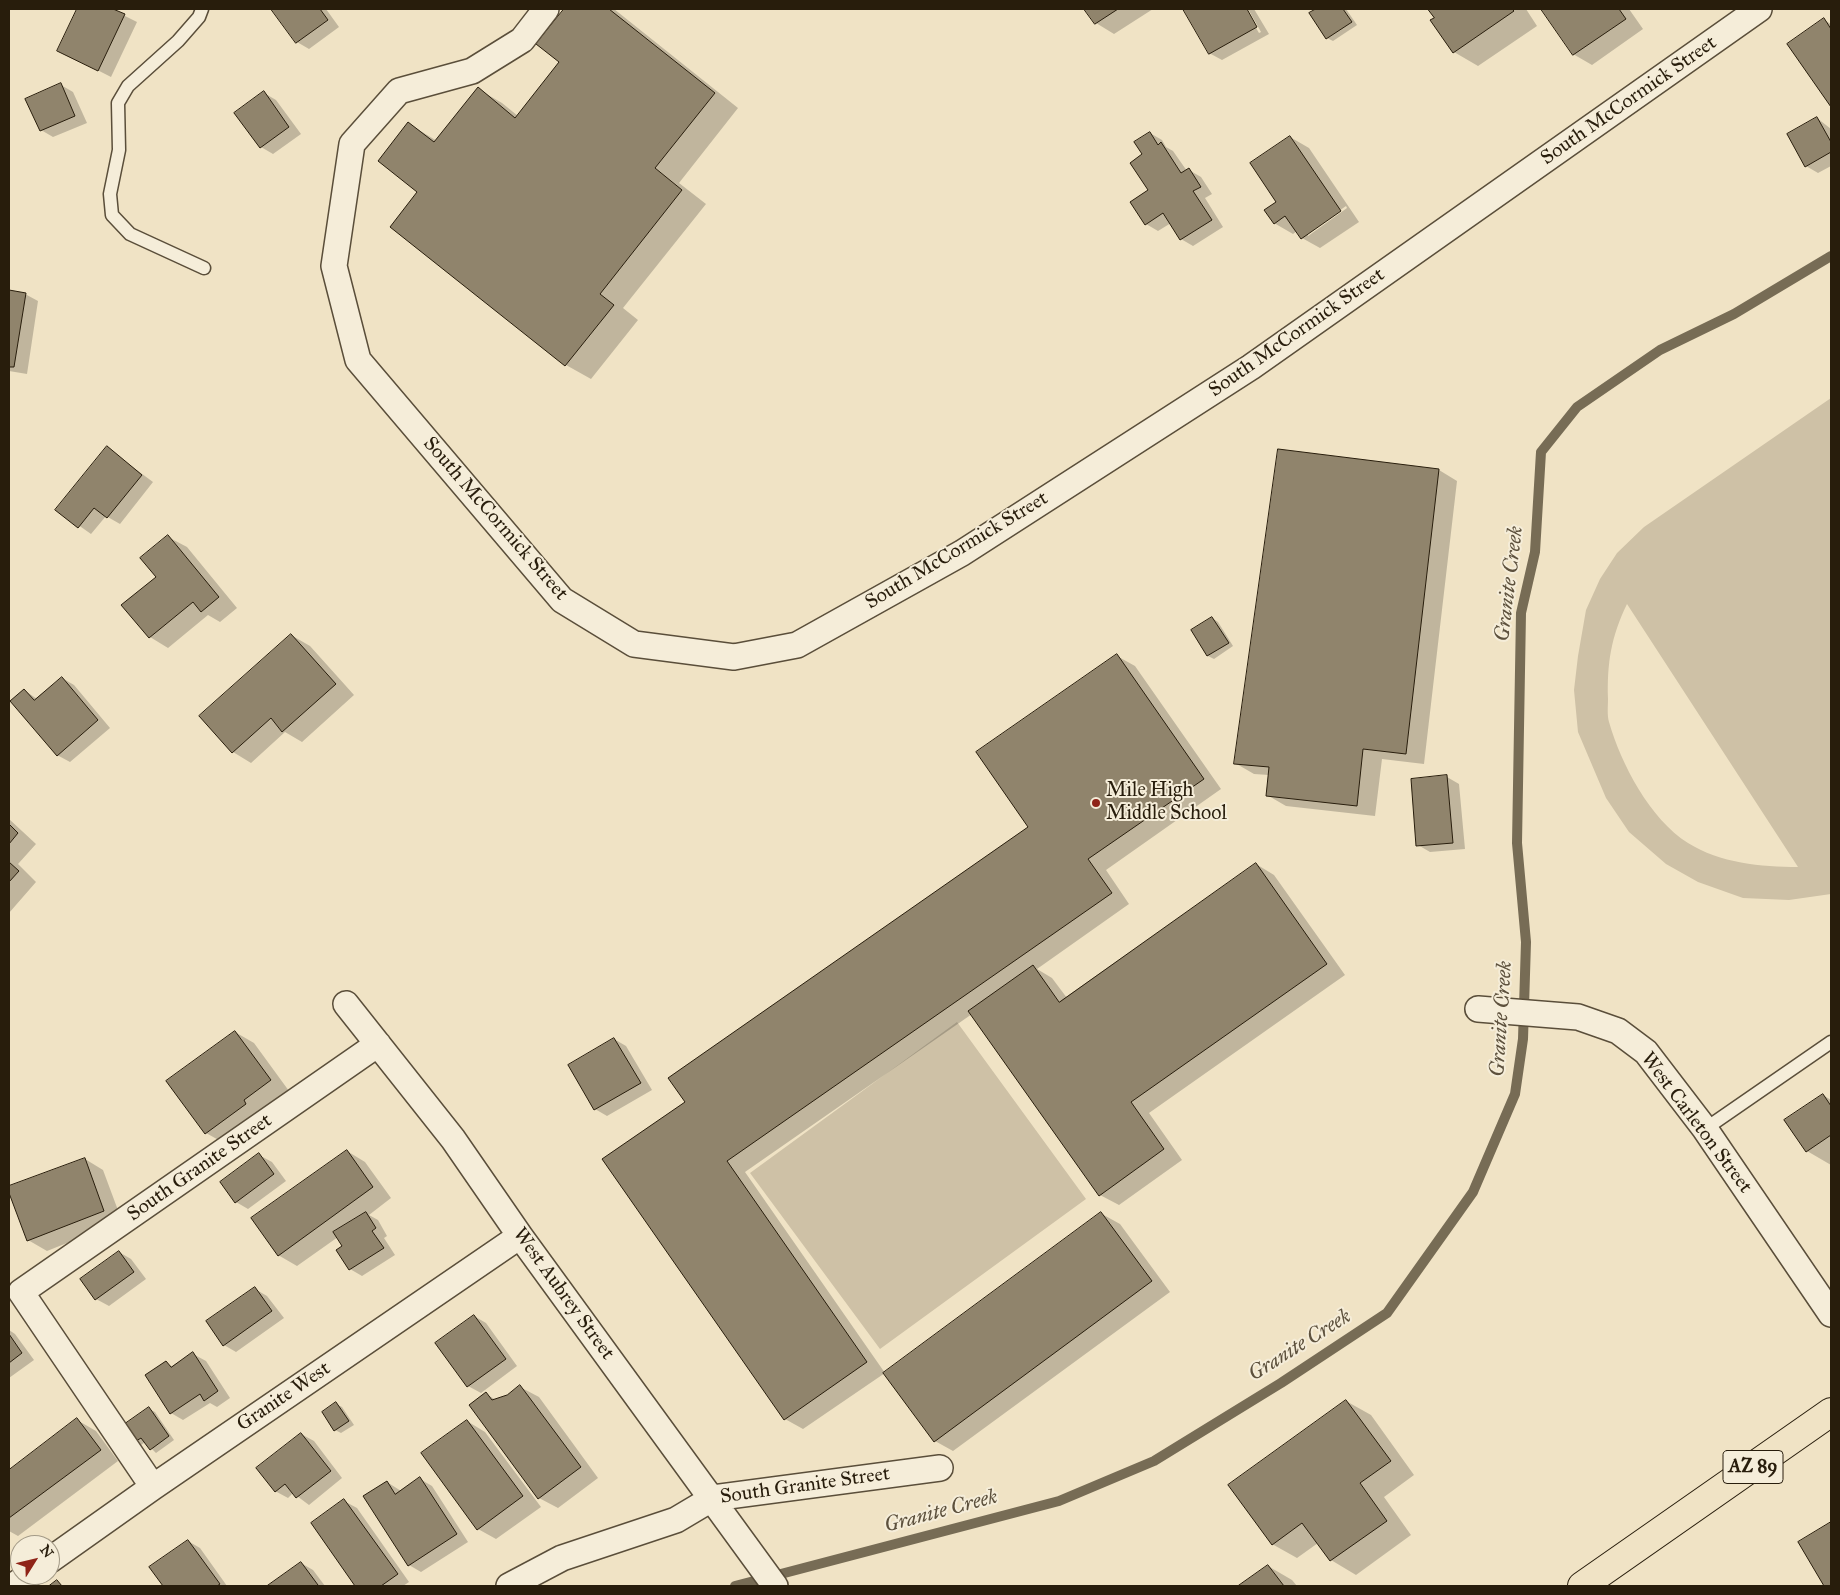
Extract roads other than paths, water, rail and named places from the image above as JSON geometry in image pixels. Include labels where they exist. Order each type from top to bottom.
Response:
[{"type":"main road","name":"AZ 89","points":[[1591,1584],[1831,1412]]},
{"type":"street","name":"South McCormick Street","points":[[546,9],[522,40],[472,71],[399,91],[352,144],[334,266],[358,360],[562,600],[634,644],[734,657],[797,645],[970,547],[1251,366],[1759,9]]},
{"type":"street","name":"West Aubrey Street","points":[[346,1004],[453,1139],[520,1236],[713,1498],[775,1586]]},
{"type":"street","name":"West Carleton Street","points":[[1478,1009],[1578,1017],[1618,1032],[1646,1052],[1704,1129],[1831,1314]]},
{"type":"street","name":"South Granite Street","points":[[153,1487],[21,1292],[378,1044]]},
{"type":"street","name":"Granite West","points":[[60,1553],[153,1487],[520,1236]]},
{"type":"street","name":"South Granite Street","points":[[509,1586],[562,1558],[676,1520],[713,1498],[940,1468]]},
{"type":"lane","points":[[202,9],[199,17],[178,41],[128,86],[118,103],[119,150],[110,194],[112,215],[130,234],[204,268]]},
{"type":"lane","points":[[1704,1129],[1831,1042]]},
{"type":"waterway","name":"Granite Creek","points":[[735,1586],[1059,1501],[1154,1461],[1281,1383],[1387,1313],[1473,1192],[1515,1094],[1523,1039],[1526,942],[1517,843],[1521,613],[1535,552],[1541,452],[1577,407],[1660,350],[1734,314],[1831,256]]},
{"type":"place","name":"Mile High Middle School","points":[[1096,803]]}]
